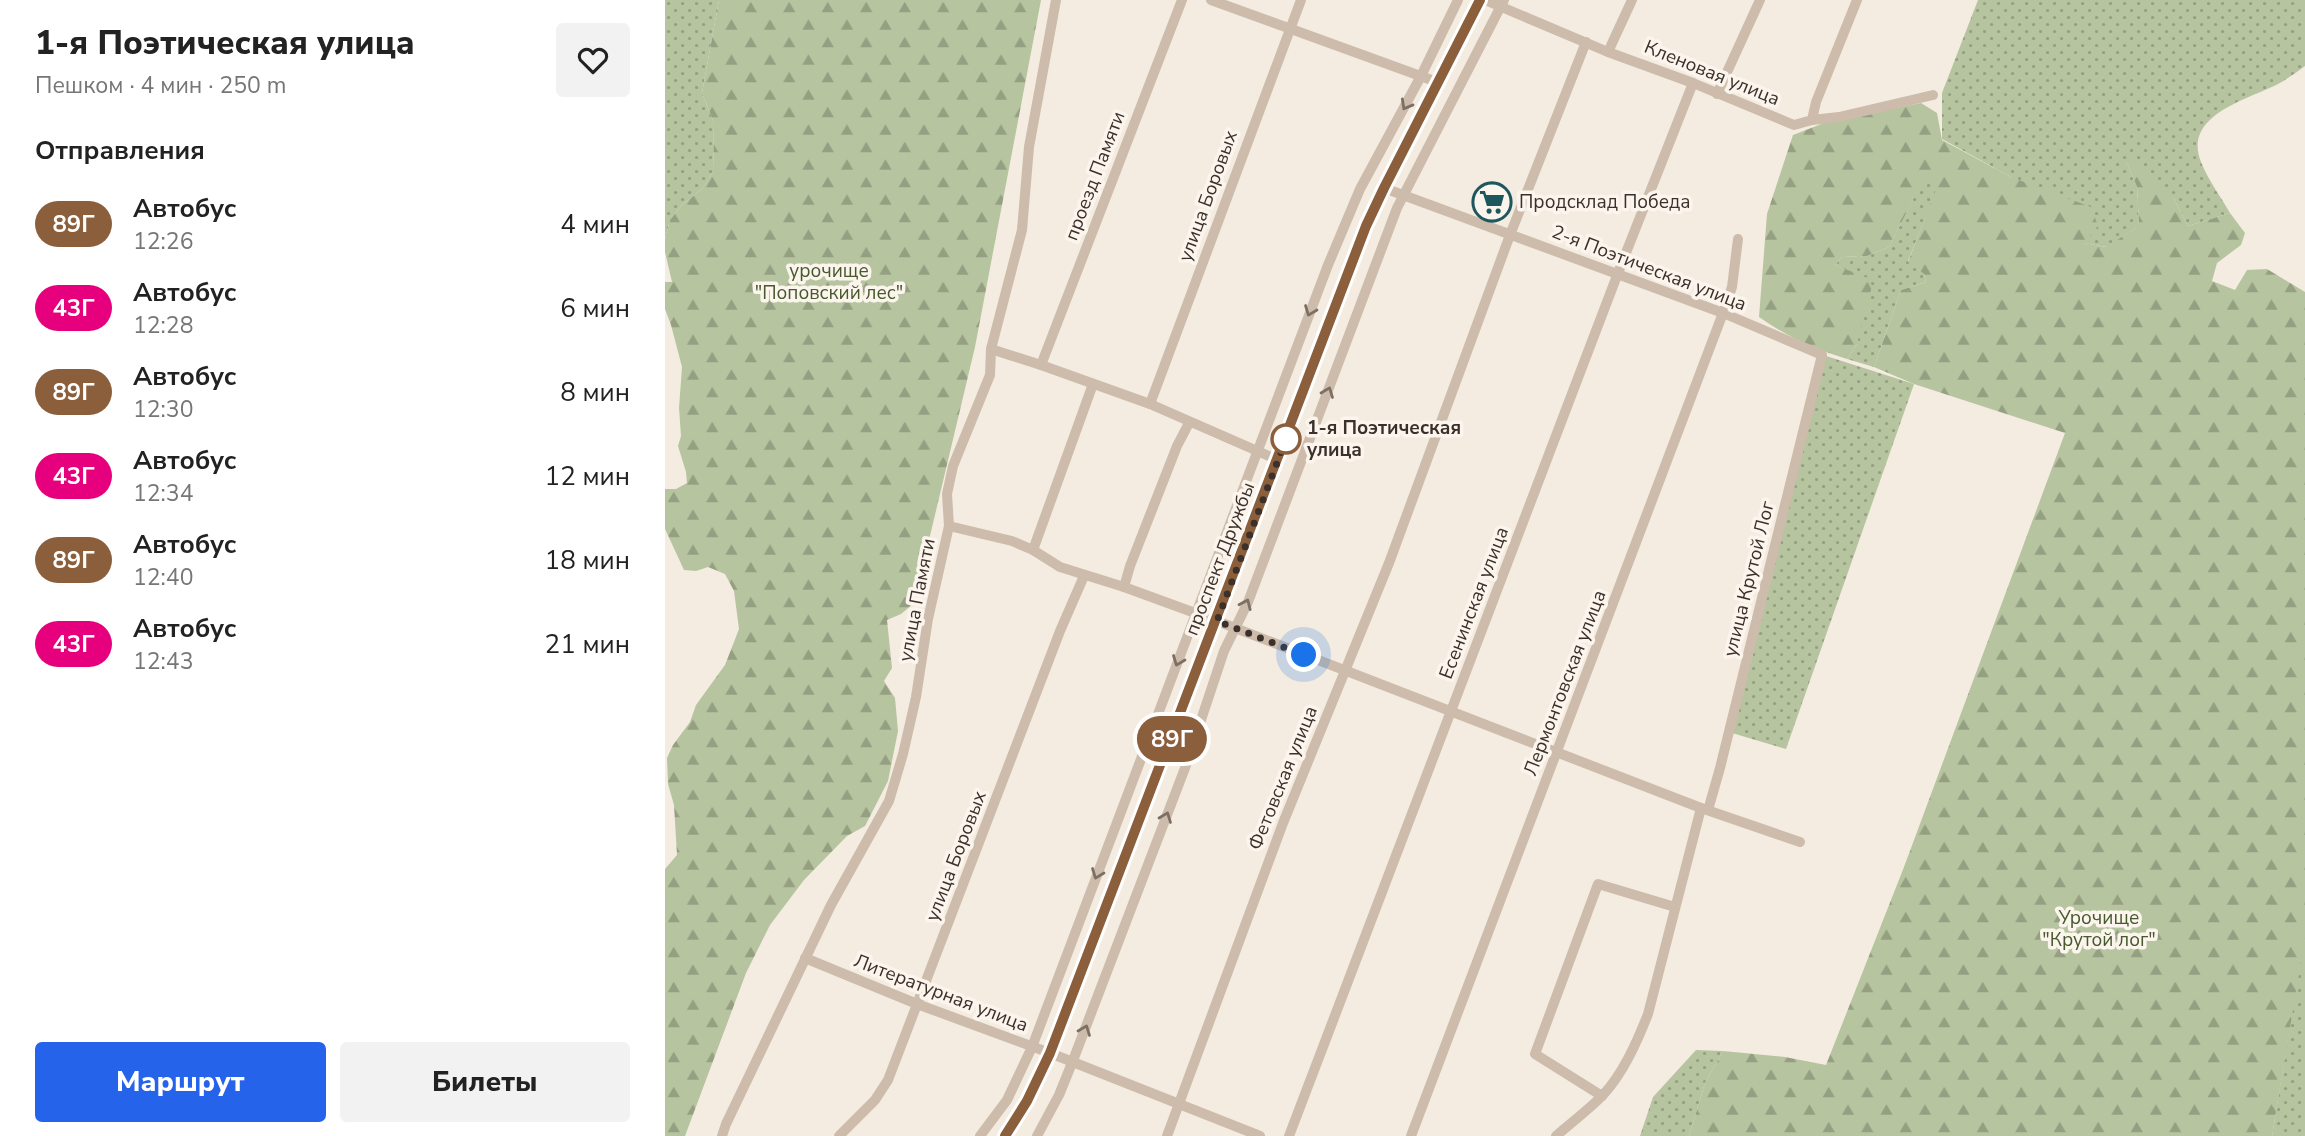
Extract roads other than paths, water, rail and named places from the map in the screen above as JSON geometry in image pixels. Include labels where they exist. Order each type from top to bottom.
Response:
[{"type":"main road","name":"проспект Дружбы","points":[[1005,1136],[1027,1101],[1050,1053],[1366,226],[1437,82],[1483,0]]},
{"type":"street","name":"улица Памяти","points":[[722,1136],[831,905],[889,801],[916,697],[928,619],[949,526],[947,494],[953,466],[990,374],[991,349],[1022,230],[1028,146],[1056,0]]},
{"type":"street","name":"проезд Памяти","points":[[1041,365],[1182,0]]},
{"type":"street","points":[[1211,0],[1437,82]]},
{"type":"street","name":"улица Боровых","points":[[1150,404],[1301,0]]},
{"type":"street","points":[[980,1136],[1007,1100],[1032,1047],[1328,265],[1360,189],[1421,76],[1458,0]]},
{"type":"street","name":"Кленовая улица","points":[[1483,0],[1503,3],[1608,52],[1693,83],[1794,125],[1933,95]]},
{"type":"street","points":[[1608,52],[1632,0]]},
{"type":"street","points":[[1717,94],[1760,0]]},
{"type":"street","points":[[1812,120],[1816,102],[1857,0]]},
{"type":"street","points":[[1037,1136],[1059,1095],[1072,1063],[1185,768],[1224,651],[1248,602],[1403,195],[1503,3]]},
{"type":"street","name":"Фетовская улица","points":[[1167,1136],[1283,823],[1393,551],[1510,235],[1586,42]]},
{"type":"street","name":"Есенинская улица","points":[[1289,1136],[1693,83]]},
{"type":"street","name":"2-я Поэтическая улица","points":[[1384,188],[1723,313],[1822,355]]},
{"type":"street","name":"Лермонтовская улица","points":[[1411,1136],[1723,313],[1732,287],[1738,239]]},
{"type":"street","points":[[991,349],[1150,404],[1278,460]]},
{"type":"street","name":"улица Крутой Лог","points":[[1556,1136],[1602,1096],[1615,1081],[1648,1014],[1675,908],[1733,716],[1822,355]]},
{"type":"street","points":[[1033,550],[1093,384]]},
{"type":"street","points":[[1124,587],[1177,446],[1189,423]]},
{"type":"street","points":[[949,526],[1012,541],[1060,567],[1196,613],[1704,809],[1800,842]]},
{"type":"street","name":"улица Боровых","points":[[839,1136],[883,1091],[1060,631],[1084,576]]},
{"type":"street","points":[[1602,1096],[1535,1054],[1598,884],[1675,908]]},
{"type":"street","name":"Литературная улица","points":[[805,958],[1260,1136]]},
{"type":"place","name":"Продсклад Победа","points":[[1492,202]]},
{"type":"place","name":"1-я Поэтическая улица","points":[[1286,439]]},
{"type":"park label","name":"урочище \"Поповский лес\"","points":[[829,282]]},
{"type":"park label","name":"Урочище \"Крутой лог\"","points":[[2099,929]]}]
